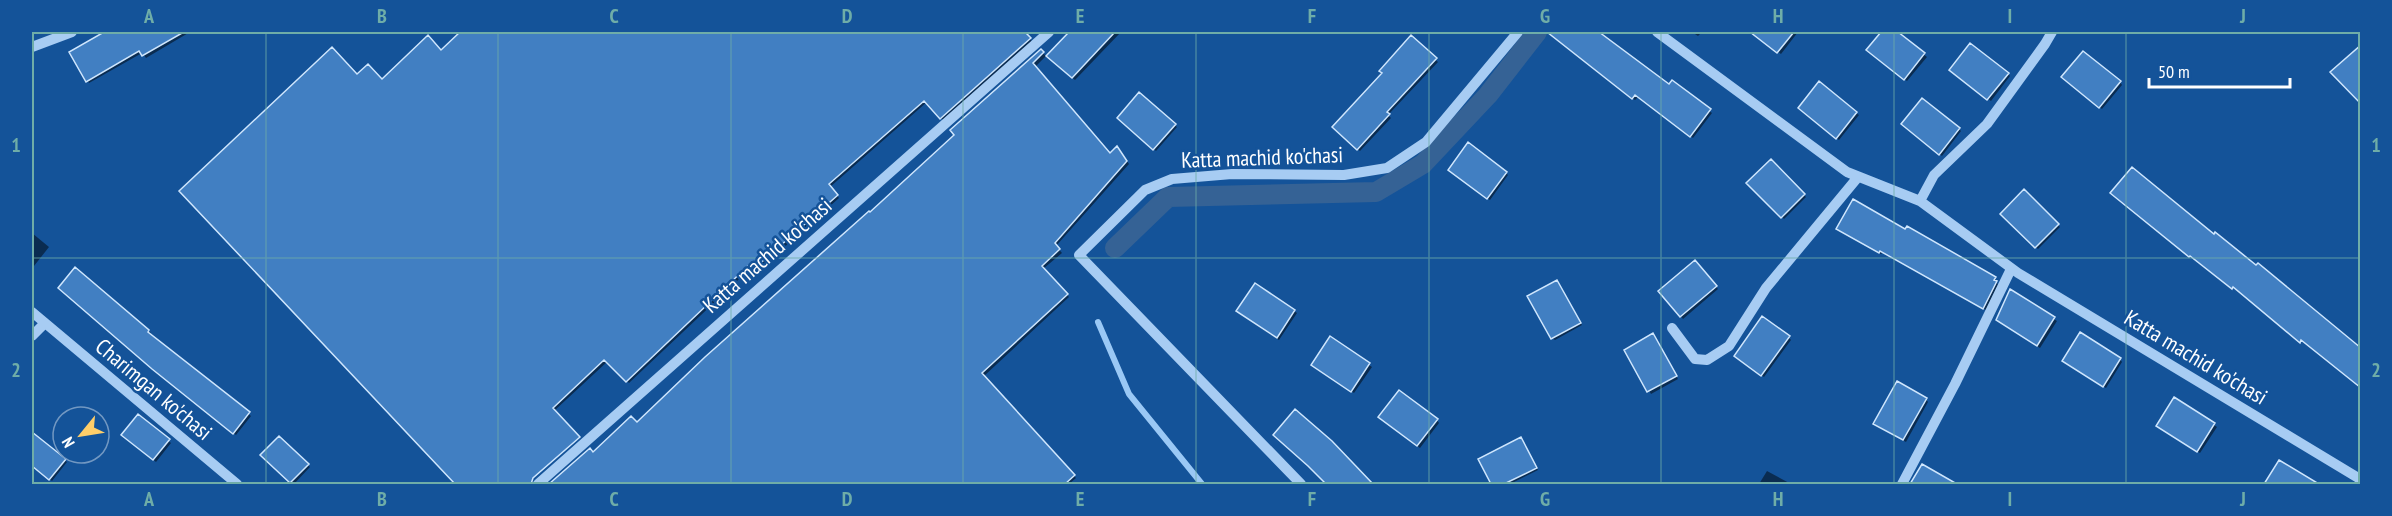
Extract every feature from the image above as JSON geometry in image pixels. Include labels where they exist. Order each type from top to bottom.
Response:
[{"type":"street","points":[[32,47],[72,32]]},
{"type":"street","name":"Katta machid ko'chasi","points":[[538,484],[1049,32]]},
{"type":"street","name":"Katta machid ko'chasi","points":[[1301,484],[1079,255],[1145,190],[1172,179],[1232,174],[1344,175],[1387,168],[1426,142],[1518,32]]},
{"type":"street","name":"Katta machid ko'chasi","points":[[1657,32],[1847,172],[1920,201],[2011,268],[2361,479]]},
{"type":"street","points":[[1920,201],[1934,176],[1987,124],[2046,44],[2052,32]]},
{"type":"street","points":[[1672,328],[1695,358],[1707,360],[1729,346],[1766,288],[1858,177]]},
{"type":"street","points":[[1902,484],[1955,384],[2011,268]]},
{"type":"street","name":"Charimgan ko'chasi","points":[[32,312],[237,484]]},
{"type":"street","points":[[32,336],[45,323]]},
{"type":"building","points":[[104,32],[184,32],[142,56],[139,51],[86,82],[69,52]]},
{"type":"building","points":[[460,32],[1025,32],[1031,38],[940,119],[924,101],[829,184],[838,195],[755,268],[751,263],[626,382],[604,360],[553,408],[580,437],[533,478],[531,484],[455,484],[179,191],[332,47],[357,74],[368,64],[382,79],[428,35],[441,50]]},
{"type":"building","points":[[1069,32],[1115,32],[1072,78],[1046,56]]},
{"type":"building","points":[[1547,32],[1599,32],[1669,84],[1672,80],[1711,109],[1690,137],[1635,95],[1632,99]]},
{"type":"building","points":[[1750,32],[1794,32],[1777,53]]},
{"type":"building","points":[[1881,32],[1898,32],[1925,53],[1904,80],[1866,50]]},
{"type":"building","points":[[1411,35],[1437,58],[1387,112],[1390,114],[1357,150],[1332,127],[1382,73],[1379,71]]},
{"type":"building","points":[[1970,43],[2009,73],[1987,100],[1949,70]]},
{"type":"building","points":[[2361,45],[2361,104],[2330,72]]},
{"type":"building","points":[[1041,49],[1044,52],[1033,63],[1110,153],[1117,146],[1127,161],[1055,243],[1060,249],[1042,266],[1068,294],[982,373],[1075,475],[1065,484],[549,484],[590,448],[593,452],[631,416],[637,422],[705,357],[954,135],[950,130]]},
{"type":"building","points":[[2083,51],[2121,81],[2099,108],[2061,77]]},
{"type":"building","points":[[1819,81],[1857,112],[1836,139],[1798,108]]},
{"type":"building","points":[[1139,92],[1176,124],[1153,150],[1117,118]]},
{"type":"building","points":[[1922,98],[1960,128],[1939,155],[1901,124]]},
{"type":"building","points":[[1468,142],[1507,172],[1487,199],[1448,170]]},
{"type":"building","points":[[1771,159],[1805,194],[1781,218],[1746,183]]},
{"type":"building","points":[[2132,167],[2214,234],[2215,232],[2256,265],[2258,263],[2361,348],[2361,388],[2301,340],[2300,343],[2233,287],[2232,289],[2189,257],[2110,193]]},
{"type":"building","points":[[2024,189],[2059,224],[2035,248],[2000,214]]},
{"type":"building","points":[[1853,199],[1905,229],[1907,226],[1996,277],[1994,280],[1997,281],[1983,309],[1836,229]]},
{"type":"building","points":[[1695,260],[1717,286],[1680,317],[1658,291]]},
{"type":"building","points":[[75,267],[149,330],[148,332],[250,412],[233,434],[152,369],[58,288]]},
{"type":"building","points":[[1557,280],[1581,323],[1551,339],[1527,296]]},
{"type":"building","points":[[1255,283],[1295,310],[1277,338],[1236,311]]},
{"type":"building","points":[[2010,289],[2055,317],[2037,346],[1996,320]]},
{"type":"building","points":[[1762,316],[1790,336],[1761,376],[1734,356]]},
{"type":"building","points":[[2080,332],[2121,358],[2103,387],[2062,361]]},
{"type":"building","points":[[1653,333],[1677,376],[1647,392],[1624,350]]},
{"type":"building","points":[[1330,336],[1370,363],[1351,392],[1311,365]]},
{"type":"building","points":[[1897,381],[1927,398],[1903,440],[1873,424]]},
{"type":"building","points":[[1399,390],[1438,419],[1417,446],[1378,417]]},
{"type":"building","points":[[2174,397],[2215,423],[2197,452],[2156,426]]},
{"type":"building","points":[[1295,409],[1332,441],[1373,484],[1326,484],[1273,435]]},
{"type":"building","points":[[138,414],[170,439],[153,460],[121,435]]},
{"type":"building","points":[[32,432],[51,447],[51,465],[61,465],[49,480],[32,466]]},
{"type":"building","points":[[279,436],[309,464],[290,483],[260,455]]},
{"type":"building","points":[[1521,437],[1537,468],[1504,484],[1491,484],[1478,459]]},
{"type":"building","points":[[2279,460],[2319,484],[2264,484]]},
{"type":"building","points":[[1922,464],[1957,484],[1910,484]]},
{"type":"waterway","points":[[1115,248],[1168,197],[1376,192],[1423,164],[1488,95],[1537,32]]},
{"type":"waterway","points":[[1098,322],[1129,394],[1202,484]]}]
